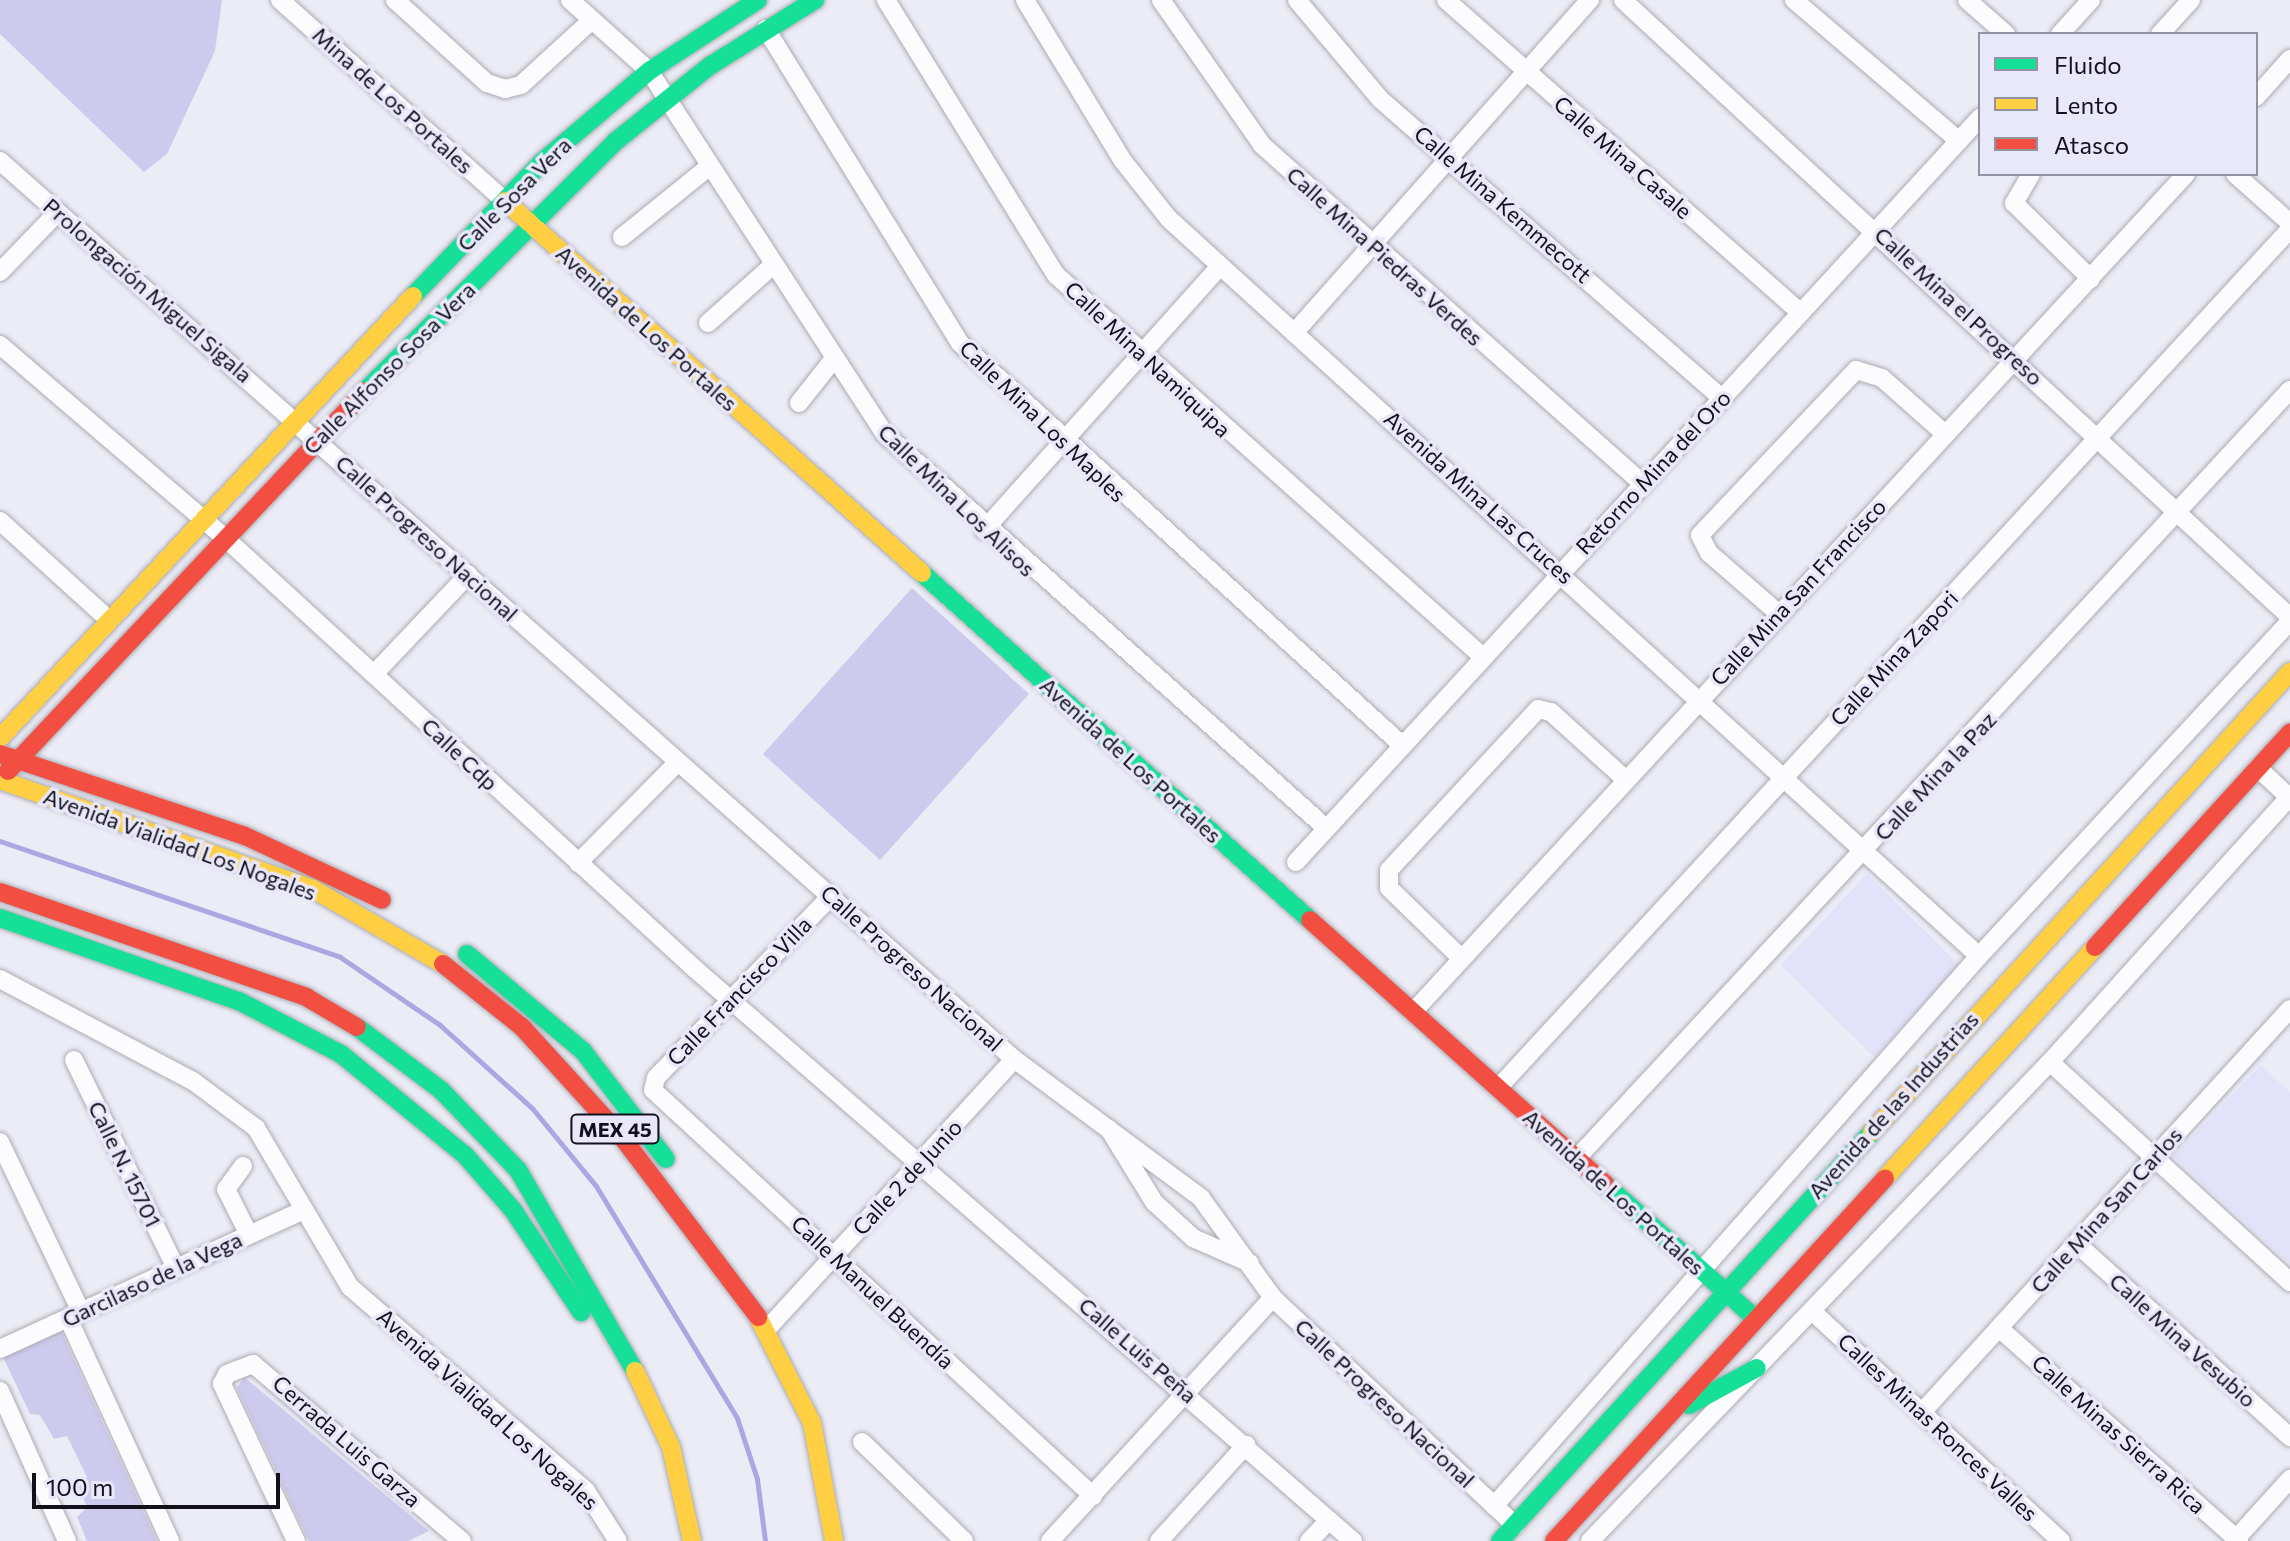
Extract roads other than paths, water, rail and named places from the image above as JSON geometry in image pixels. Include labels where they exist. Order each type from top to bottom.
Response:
[{"type":"main road","name":"Calle Alfonso Sosa Vera","points":[[0,780],[223,536],[532,225],[668,98],[766,29],[815,0]]},
{"type":"main road","name":"Calle Sosa Vera","points":[[296,418],[505,201],[649,71],[748,2]]},
{"type":"main road","name":"Avenida de Los Portales","points":[[505,201],[1756,1319]]},
{"type":"main road","name":"Calle Alfonso Sosa Vera","points":[[0,738],[200,517],[296,418]]},
{"type":"main road","points":[[87,642],[108,661]]},
{"type":"main road","name":"Avenida de las Industrias","points":[[1500,1541],[1724,1290],[2290,672]]},
{"type":"main road","name":"Avenida de las Industrias","points":[[1554,1541],[2290,733]]},
{"type":"main road","points":[[0,754],[20,758],[329,870],[406,913]]},
{"type":"main road","name":"Avenida Vialidad Los Nogales","points":[[0,780],[313,889],[453,970],[568,1073],[703,1238],[767,1329],[812,1423],[834,1541]]},
{"type":"main road","points":[[0,892],[214,960],[306,997],[371,1035],[482,1130],[574,1256],[671,1447],[692,1541]]},
{"type":"main road","points":[[0,918],[239,1001],[303,1032],[393,1092],[513,1210],[671,1447]]},
{"type":"main road","points":[[444,937],[583,1051],[679,1178],[703,1238]]},
{"type":"main road","points":[[1669,1415],[1757,1368]]},
{"type":"street","name":"Mina de Los Portales","points":[[280,0],[505,201]]},
{"type":"street","points":[[395,0],[487,83],[505,89],[521,85],[592,20]]},
{"type":"street","name":"Calle Mina Los Alisos","points":[[570,0],[649,71],[832,361],[885,434],[984,530],[1326,828]]},
{"type":"street","name":"Calle Mina Namiquipa","points":[[886,0],[1013,215],[1056,275],[1141,356],[1483,657]]},
{"type":"street","name":"Avenida Mina Las Cruces","points":[[1025,0],[1147,194],[1219,267],[1701,696],[1979,956]]},
{"type":"street","name":"Calle Mina Piedras Verdes","points":[[1161,0],[1236,116],[1372,246],[1643,484]]},
{"type":"street","name":"Calle Mina Kemmecott","points":[[1297,0],[1345,65],[1452,156],[1721,398]]},
{"type":"street","name":"Calle Mina Casale","points":[[1446,0],[1800,312]]},
{"type":"street","points":[[1294,333],[1590,0]]},
{"type":"street","name":"Calle Mina el Progreso","points":[[1623,0],[1879,230],[2290,619]]},
{"type":"street","points":[[1794,0],[1959,141]]},
{"type":"street","points":[[1967,0],[2004,32]]},
{"type":"street","points":[[2062,32],[2091,0]]},
{"type":"street","points":[[2162,32],[2191,0]]},
{"type":"street","name":"Calle Mina Los Maples","points":[[766,29],[940,318],[1062,443],[1402,745]]},
{"type":"street","points":[[2258,95],[2290,59]]},
{"type":"street","name":"Retorno Mina del Oro","points":[[1296,862],[1978,120]]},
{"type":"street","name":"Prolongación Miguel Sigala","points":[[0,161],[296,418]]},
{"type":"street","points":[[622,237],[710,166]]},
{"type":"street","points":[[2030,176],[2014,203],[2091,279]]},
{"type":"street","name":"Calle Mina San Francisco","points":[[1413,1012],[1460,957],[2184,176]]},
{"type":"street","points":[[2237,176],[2290,226]]},
{"type":"street","points":[[0,272],[58,212]]},
{"type":"street","name":"Calle Mina Zapori","points":[[1498,1088],[2290,226]]},
{"type":"street","points":[[708,323],[772,266]]},
{"type":"street","points":[[984,530],[1219,267]]},
{"type":"street","name":"Calle Cdp","points":[[0,345],[223,536],[578,863],[920,1162]]},
{"type":"street","points":[[799,403],[832,361]]},
{"type":"street","points":[[1778,613],[1709,553],[1700,535],[1856,370],[1882,378],[1945,434]]},
{"type":"street","name":"Calle Mina la Paz","points":[[1577,1158],[1866,851],[2290,390]]},
{"type":"street","name":"Calle Progreso Nacional","points":[[296,418],[468,575],[1014,1059],[1201,1198],[1273,1298],[1515,1525]]},
{"type":"street","points":[[0,521],[107,618]]},
{"type":"street","points":[[374,674],[468,575]]},
{"type":"street","name":"Avenida de las Industrias","points":[[1494,1506],[1699,1268],[1979,956],[2290,619]]},
{"type":"street","points":[[0,709],[14,723]]},
{"type":"street","points":[[1460,957],[1389,888],[1387,876],[1538,709],[1551,712],[1625,779]]},
{"type":"street","points":[[578,863],[678,762]]},
{"type":"street","points":[[1590,1541],[1814,1313],[2050,1062],[2290,797],[2258,768]]},
{"type":"street","name":"Calle Francisco Villa","points":[[653,1090],[656,1078],[831,896]]},
{"type":"street","name":"Avenida Vialidad Los Nogales","points":[[0,979],[229,1107],[256,1128],[350,1287],[586,1491],[618,1541]]},
{"type":"street","name":"Calle Mina San Carlos","points":[[1923,1411],[2290,1009]]},
{"type":"street","name":"Calle 2 de Junio","points":[[767,1329],[1014,1059]]},
{"type":"street","name":"Calle N. 15701","points":[[74,1060],[176,1268]]},
{"type":"street","points":[[2050,1062],[2290,1282]]},
{"type":"street","name":"Calle Manuel Buendía","points":[[653,1090],[1093,1496]]},
{"type":"street","points":[[1107,1127],[1154,1202],[1193,1238],[1250,1263]]},
{"type":"street","points":[[0,1142],[170,1541]]},
{"type":"street","name":"Calle Luis Peña","points":[[920,1162],[1353,1541]]},
{"type":"street","points":[[243,1166],[226,1189],[249,1235]]},
{"type":"street","name":"Garcilaso de la Vega","points":[[0,1349],[304,1210]]},
{"type":"street","name":"Calle Mina Vesubio","points":[[2076,1243],[2290,1437]]},
{"type":"street","points":[[1050,1541],[1273,1298]]},
{"type":"street","name":"Calles Minas Ronces Valles","points":[[1814,1313],[2061,1541]]},
{"type":"street","name":"Calle Minas Sierra Rica","points":[[1999,1328],[2237,1540]]},
{"type":"street","name":"Cerrada Luis Garza","points":[[296,1541],[222,1384],[247,1365],[260,1366],[453,1539]]},
{"type":"street","points":[[0,1391],[67,1541]]},
{"type":"street","points":[[862,1442],[964,1541]]},
{"type":"street","points":[[1159,1541],[1246,1445]]},
{"type":"street","points":[[2237,1540],[2290,1479]]},
{"type":"street","points":[[1309,1541],[1329,1520]]},
{"type":"waterway","points":[[0,841],[340,957],[440,1025],[532,1108],[596,1186],[737,1418],[757,1479],[765,1541]]}]
